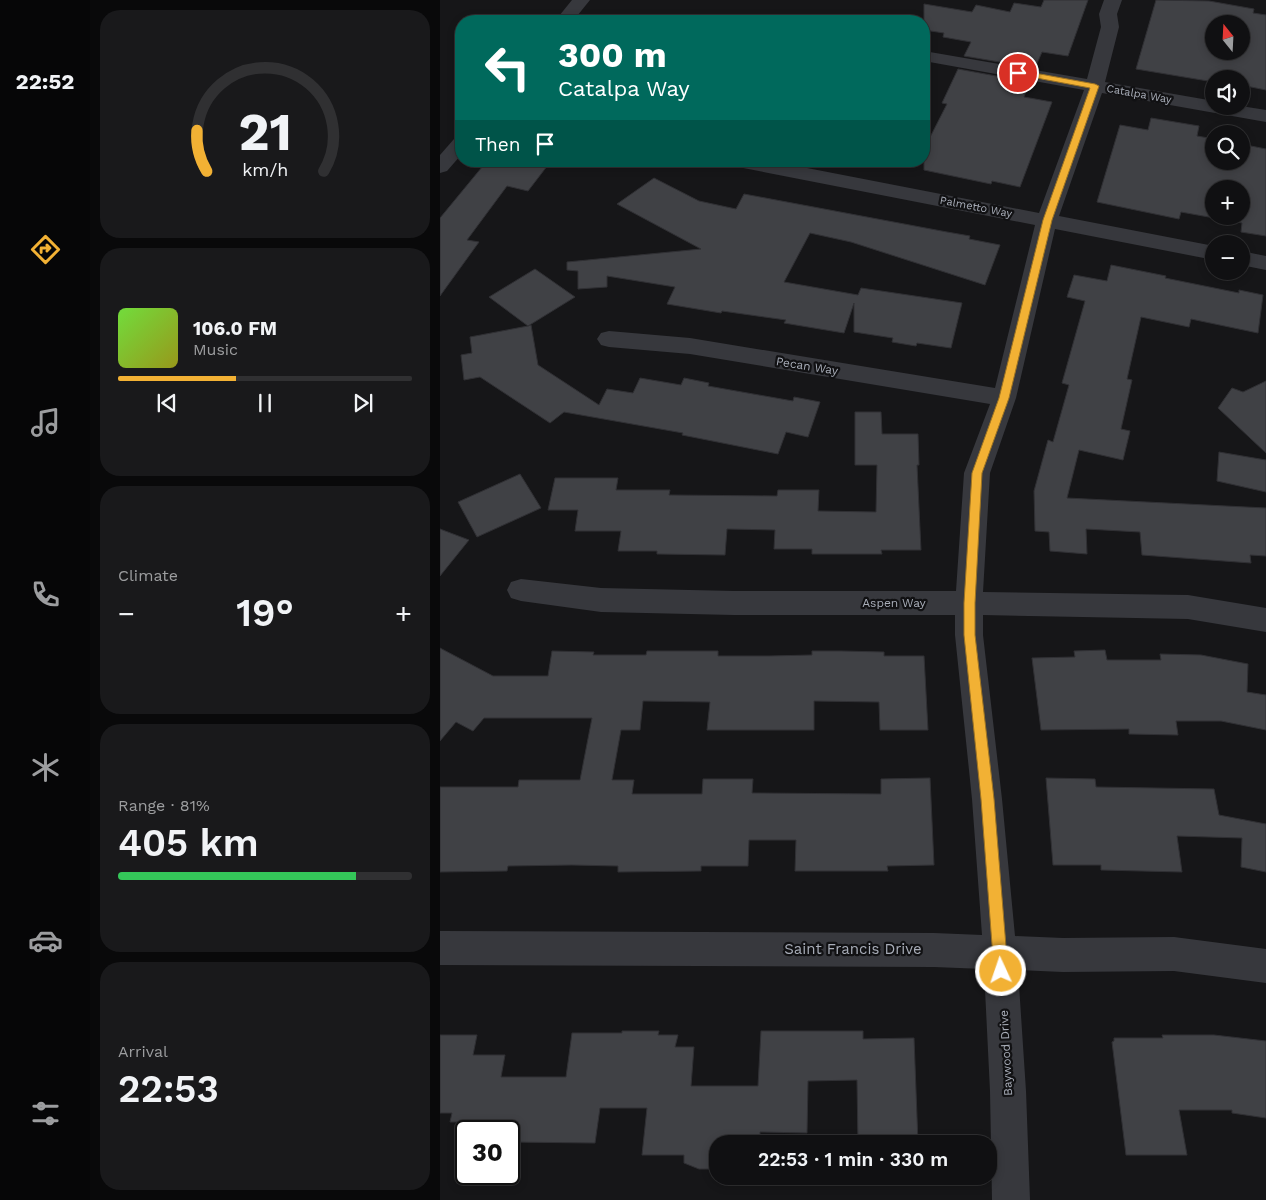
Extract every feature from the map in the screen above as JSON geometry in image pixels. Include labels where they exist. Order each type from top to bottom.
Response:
[{"type":"street","points":[[569,15],[581,0]]},
{"type":"street","name":"Baywood Drive","points":[[1011,1200],[1008,1091],[1000,951],[988,799],[969,635],[969,603],[977,473],[1004,398],[1047,220],[1095,86],[1110,27],[1108,14],[1113,0]]},
{"type":"street","name":"Baywood Drive","points":[[1110,27],[1122,16],[1130,0]]},
{"type":"street","name":"Catalpa Way","points":[[930,57],[1266,116]]},
{"type":"street","points":[[440,167],[455,150]]},
{"type":"street","name":"Palmetto Way","points":[[769,167],[1205,250]]},
{"type":"street","points":[[1250,260],[1266,263]]},
{"type":"street","name":"Pecan Way","points":[[609,339],[690,346],[1004,398]]},
{"type":"street","name":"Aspen Way","points":[[521,590],[601,600],[1188,607],[1266,620]]},
{"type":"street","name":"Saint Francis Drive","points":[[440,948],[1000,951],[1063,954],[1174,954],[1266,966]]},
{"type":"building","points":[[1044,0],[1088,0],[1068,56],[1042,52],[1035,68],[964,56],[971,42],[943,37],[944,33],[930,31],[930,15],[924,15],[924,4],[972,12],[976,5],[1010,12],[1014,3],[1041,7]]},
{"type":"building","points":[[1156,0],[1209,1],[1254,9],[1253,13],[1266,15],[1266,90],[1250,87],[1250,70],[1205,70],[1205,80],[1136,69]]},
{"type":"building","points":[[958,69],[1029,82],[1024,97],[1052,102],[1020,187],[992,181],[991,184],[924,170],[924,167],[930,167],[930,137],[947,104],[942,103]]},
{"type":"building","points":[[1151,118],[1199,126],[1197,136],[1205,137],[1205,170],[1250,170],[1250,146],[1266,149],[1266,236],[1241,232],[1242,225],[1250,225],[1250,180],[1205,180],[1205,216],[1181,212],[1179,219],[1097,202],[1120,125],[1148,130]]},
{"type":"building","points":[[482,167],[546,167],[528,191],[507,186],[467,240],[479,242],[440,296],[440,218]]},
{"type":"building","points":[[654,178],[699,201],[736,209],[744,194],[970,236],[969,239],[1000,245],[985,285],[851,242],[810,233],[784,282],[858,295],[861,288],[962,303],[951,348],[917,343],[916,346],[892,342],[893,338],[854,332],[854,303],[844,333],[784,323],[786,320],[722,311],[721,313],[667,304],[675,287],[607,276],[607,287],[578,289],[578,271],[567,270],[567,262],[701,249],[617,204]]},
{"type":"building","points":[[1111,265],[1239,293],[1239,290],[1263,295],[1258,333],[1191,319],[1189,327],[1141,317],[1127,379],[1132,380],[1121,429],[1130,431],[1123,460],[1079,450],[1067,498],[1266,508],[1266,556],[1250,555],[1251,563],[1142,555],[1140,532],[1086,529],[1087,554],[1050,551],[1049,532],[1035,531],[1034,491],[1048,440],[1053,442],[1069,385],[1062,383],[1085,301],[1067,297],[1074,275],[1107,281]]},
{"type":"building","points":[[535,269],[575,297],[528,326],[489,297]]},
{"type":"building","points":[[531,325],[538,365],[599,405],[607,389],[633,393],[640,378],[681,385],[684,378],[709,383],[708,386],[793,401],[794,397],[820,402],[808,437],[786,432],[778,454],[682,435],[683,433],[564,412],[550,423],[480,377],[464,380],[461,355],[472,353],[470,337]]},
{"type":"building","points":[[1266,381],[1266,453],[1218,408],[1232,388],[1243,392]]},
{"type":"building","points":[[855,412],[881,412],[882,434],[918,434],[919,465],[917,465],[921,550],[881,550],[882,554],[812,554],[812,549],[774,549],[775,530],[727,529],[725,555],[657,554],[657,551],[618,551],[621,531],[575,531],[578,510],[548,510],[555,478],[618,478],[616,490],[670,490],[669,495],[777,496],[778,490],[819,490],[818,511],[876,512],[877,465],[855,465]]},
{"type":"building","points":[[1219,452],[1266,460],[1266,492],[1217,481]]},
{"type":"building","points":[[520,474],[541,508],[477,537],[458,502]]},
{"type":"building","points":[[440,529],[469,540],[440,576]]},
{"type":"building","points":[[440,648],[493,676],[548,676],[552,651],[594,652],[593,655],[646,655],[647,651],[718,651],[718,656],[769,656],[812,655],[812,651],[842,651],[884,652],[884,656],[924,656],[928,730],[880,730],[879,702],[814,701],[814,730],[707,730],[710,702],[643,701],[640,730],[621,730],[612,780],[634,780],[632,794],[702,794],[703,779],[753,779],[752,793],[881,794],[881,779],[930,778],[934,865],[887,866],[888,871],[795,871],[796,840],[749,840],[748,866],[701,866],[701,871],[618,872],[618,866],[572,865],[508,866],[507,871],[440,872],[440,787],[518,787],[519,780],[580,780],[592,718],[484,718],[473,731],[456,722],[440,741]]},
{"type":"building","points":[[1105,650],[1107,660],[1161,660],[1160,654],[1201,655],[1248,664],[1247,692],[1266,695],[1266,730],[1221,721],[1176,721],[1178,735],[1129,734],[1129,729],[1041,730],[1032,658],[1075,657],[1074,651]]},
{"type":"building","points":[[1046,778],[1095,779],[1096,787],[1214,789],[1219,815],[1266,824],[1266,872],[1241,867],[1242,838],[1177,836],[1182,872],[1101,870],[1101,865],[1053,865]]},
{"type":"building","points":[[622,1031],[659,1031],[658,1035],[678,1035],[675,1047],[694,1047],[691,1086],[758,1086],[761,1031],[863,1031],[863,1039],[914,1038],[918,1135],[858,1135],[857,1080],[808,1081],[807,1133],[760,1132],[760,1135],[709,1135],[709,1169],[699,1169],[684,1163],[684,1155],[642,1155],[647,1108],[600,1108],[595,1143],[520,1142],[520,1120],[455,1120],[455,1122],[450,1122],[452,1113],[440,1113],[440,1035],[477,1035],[473,1055],[505,1055],[501,1077],[566,1077],[572,1033],[622,1033]]},
{"type":"building","points":[[1162,1035],[1214,1035],[1266,1041],[1266,1118],[1232,1113],[1232,1110],[1179,1110],[1187,1155],[1126,1155],[1112,1042],[1114,1038],[1163,1038]]},
{"type":"route","points":[[1001,971],[988,799],[969,635],[969,603],[977,473],[1004,398],[1047,220],[1095,86],[1018,73]]}]
